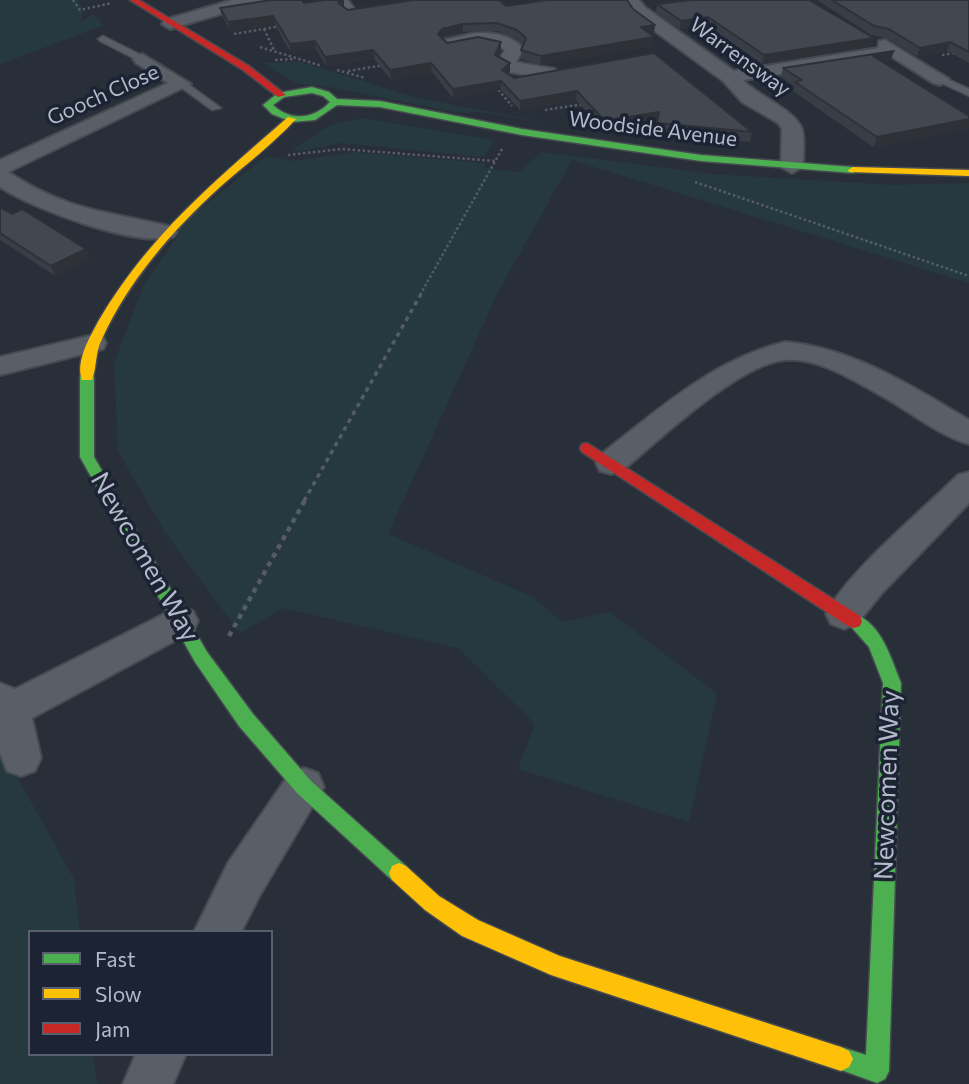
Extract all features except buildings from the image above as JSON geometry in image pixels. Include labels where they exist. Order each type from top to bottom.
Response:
[{"type":"street","points":[[134,0],[170,24],[239,61],[281,95],[272,100],[269,109],[291,119],[316,117],[333,107],[335,102]]},
{"type":"street","points":[[170,24],[223,7],[277,0]]},
{"type":"street","points":[[634,4],[662,5]]},
{"type":"street","name":"Warrensway","points":[[634,4],[687,48],[730,77],[750,98],[785,119],[792,129],[792,167]]},
{"type":"street","points":[[348,11],[367,9]]},
{"type":"street","points":[[449,44],[478,38],[499,39],[515,49],[506,63],[510,66],[554,72],[513,78]]},
{"type":"street","points":[[730,77],[886,46],[940,79]]},
{"type":"street","points":[[663,52],[687,48]]},
{"type":"street","name":"Gooch Close","points":[[142,59],[182,84]]},
{"type":"street","name":"Gooch Close","points":[[0,168],[182,84]]},
{"type":"street","name":"Woodside Avenue","points":[[281,95],[312,90],[331,96],[335,102],[407,108],[588,143],[792,167],[889,173],[969,173]]},
{"type":"street","name":"Newcomen Way","points":[[291,119],[165,232],[122,289],[87,354],[88,457],[210,671],[246,720],[304,788],[432,903],[470,928],[559,967],[876,1077],[892,683],[885,657],[870,632],[587,447]]},
{"type":"street","points":[[0,177],[23,194],[94,220],[165,232]]},
{"type":"street","points":[[0,204],[23,194]]},
{"type":"street","points":[[0,366],[93,343]]},
{"type":"street","points":[[611,463],[714,384],[753,359],[785,351],[809,351],[874,381],[969,434]]},
{"type":"street","points":[[844,614],[870,583],[969,483]]},
{"type":"street","points":[[21,758],[5,705],[180,621]]},
{"type":"street","points":[[218,930],[244,880],[304,788]]},
{"type":"street","points":[[148,1084],[160,1056]]},
{"type":"lane","points":[[103,40],[142,59]]},
{"type":"lane","points":[[940,79],[969,93]]},
{"type":"lane","points":[[182,84],[216,108]]},
{"type":"path","points":[[73,0],[80,10],[114,3]]},
{"type":"path","points":[[243,40],[230,34],[289,25]]},
{"type":"path","points":[[264,29],[275,52]]},
{"type":"path","points":[[255,45],[372,80]]},
{"type":"path","points":[[269,61],[299,59]]},
{"type":"path","points":[[343,72],[394,63]]},
{"type":"path","points":[[513,78],[491,82],[519,115]]},
{"type":"path","points":[[532,112],[586,104]]},
{"type":"path","points":[[210,671],[507,141]]},
{"type":"path","points":[[260,147],[279,154],[298,156],[342,149],[496,162]]},
{"type":"path","points":[[683,178],[969,276]]},
{"type":"shaded area","points":[[0,0],[78,0],[83,12],[80,23],[93,14],[104,25],[0,64]]},
{"type":"shaded area","points":[[298,61],[417,98],[561,125],[479,112],[459,113],[330,87],[295,83],[264,63]]},
{"type":"shaded area","points":[[363,118],[494,140],[484,157],[341,143],[301,151],[291,150],[331,125]]},
{"type":"shaded area","points":[[353,152],[486,163],[484,168],[519,172],[542,152],[712,174],[892,185],[969,183],[969,283],[572,160],[498,292],[388,534],[533,597],[562,622],[610,612],[717,694],[689,822],[518,769],[535,724],[458,648],[283,608],[240,633],[165,532],[118,451],[114,363],[144,284],[180,233],[179,226],[266,156],[294,161]]},
{"type":"shaded area","points":[[0,746],[74,879],[80,930],[28,930],[28,1056],[93,1056],[97,1084],[0,1084]]},
{"type":"traffic: fast","points":[[335,102],[320,114],[302,120],[283,117],[268,105],[281,95],[312,90],[326,94],[335,102],[380,104],[522,132],[701,158],[853,170]]},
{"type":"traffic: fast","points":[[87,377],[87,457],[201,657],[246,720],[304,787],[399,873]]},
{"type":"traffic: fast","points":[[841,1059],[877,1071],[892,683],[876,643],[854,621]]},
{"type":"traffic: slow","points":[[87,377],[88,360],[95,339],[145,260],[190,210],[291,119]]},
{"type":"traffic: slow","points":[[853,170],[969,173]]},
{"type":"traffic: slow","points":[[399,873],[432,903],[470,928],[559,967],[841,1059]]},
{"type":"traffic: jam","points":[[134,0],[246,68],[281,95]]},
{"type":"traffic: jam","points":[[587,448],[854,621]]}]
